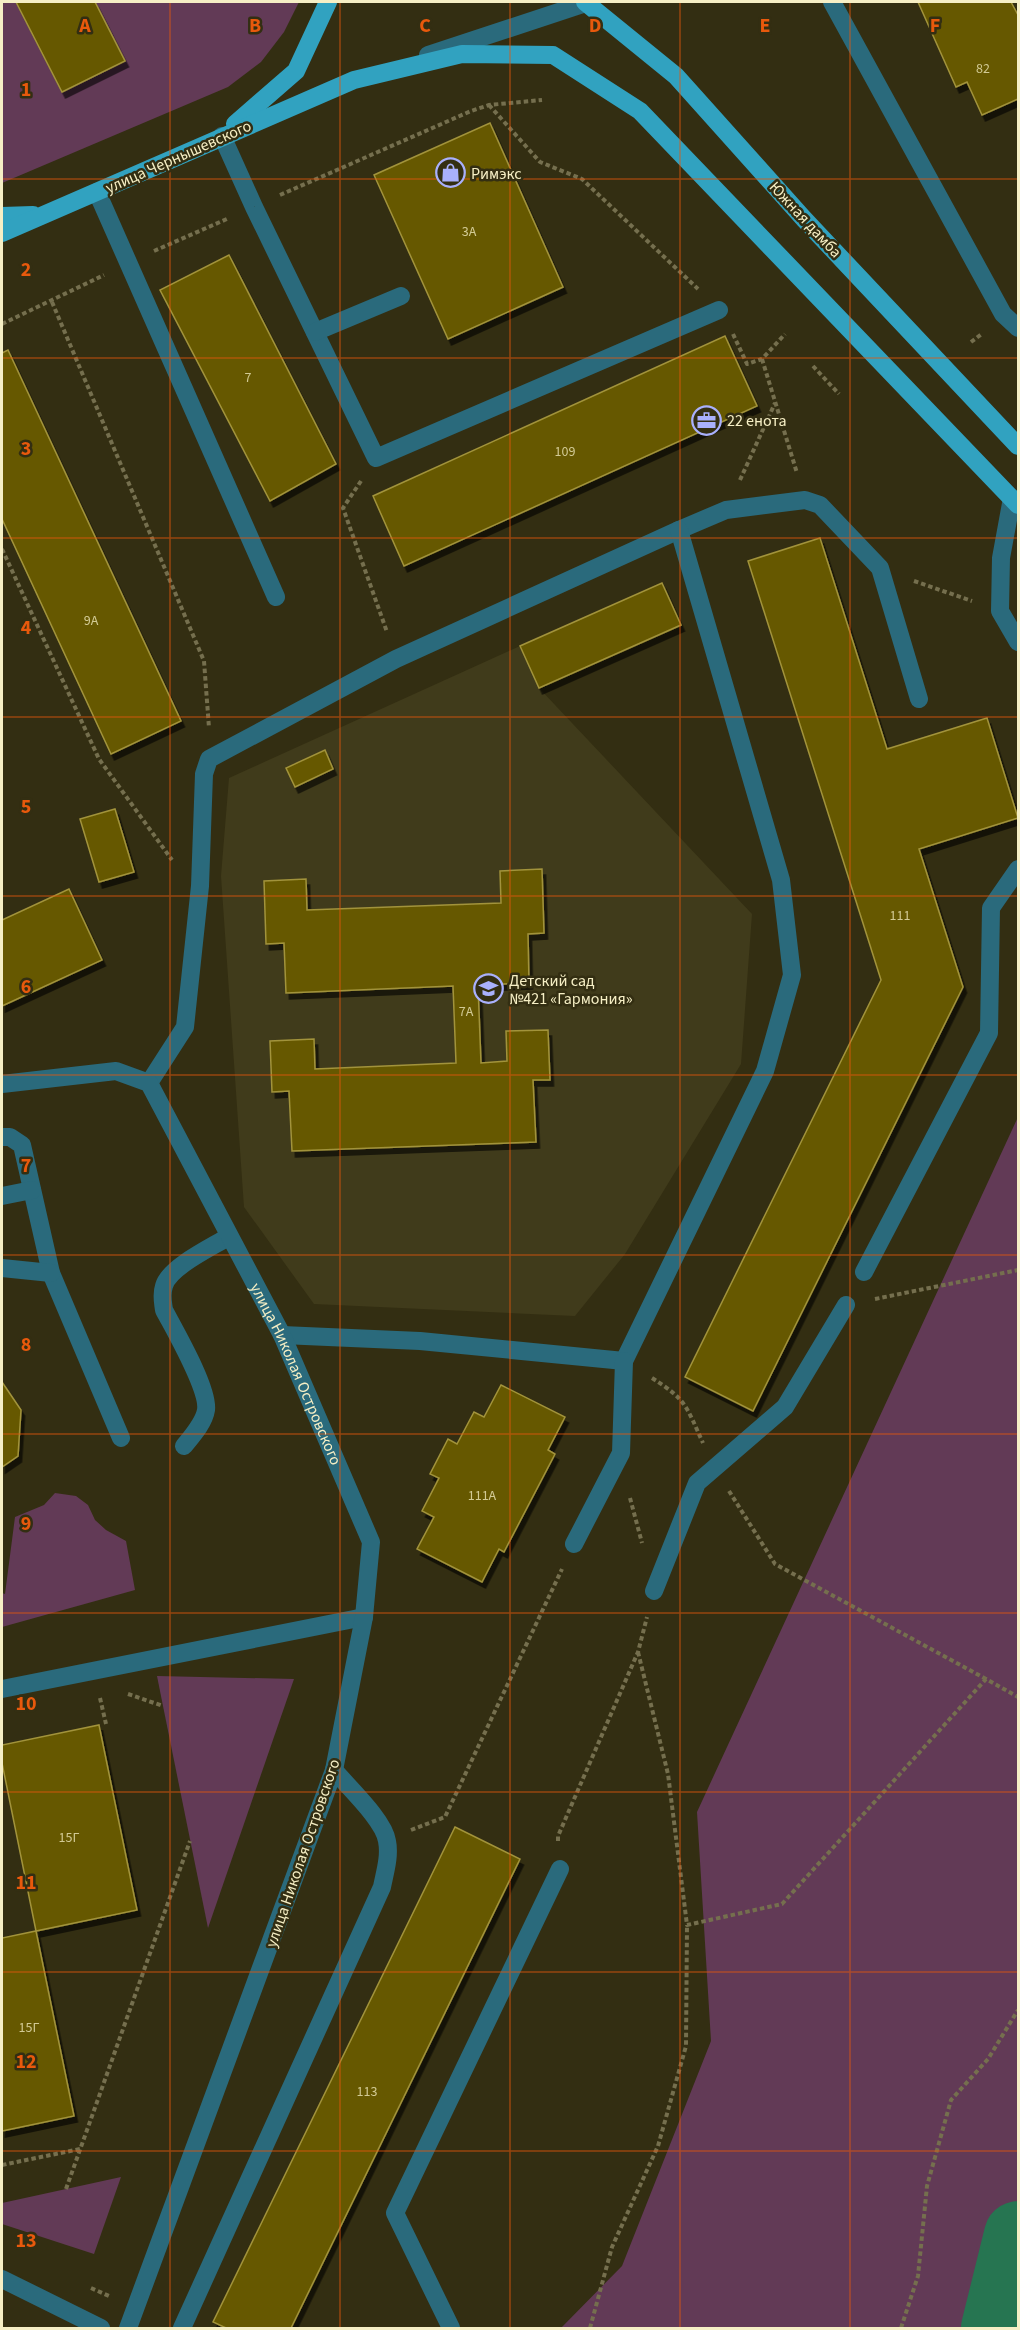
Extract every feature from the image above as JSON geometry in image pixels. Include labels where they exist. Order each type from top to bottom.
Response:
[{"type":"main road","points":[[222,136],[296,71],[328,2]]},
{"type":"main road","name":"Южная дамба","points":[[587,2],[676,76],[804,219],[1018,446]]},
{"type":"main road","name":"улица Чернышевского","points":[[2,233],[354,80],[462,54],[553,55],[640,111],[1015,501]]},
{"type":"main road","points":[[2,216],[44,215]]},
{"type":"street","name":"улица Чернышевского","points":[[354,80],[587,2]]},
{"type":"street","points":[[832,2],[1003,314],[1018,328]]},
{"type":"street","points":[[222,136],[376,458],[719,310]]},
{"type":"street","points":[[97,192],[145,296],[276,597]]},
{"type":"street","points":[[315,332],[401,296]]},
{"type":"street","points":[[2,1084],[116,1071],[149,1083],[185,1027],[200,886],[204,774],[209,759],[396,659],[726,510],[805,500],[820,505],[880,568],[919,699]]},
{"type":"street","points":[[1015,501],[1001,558],[1000,611],[1018,642]]},
{"type":"street","points":[[574,1544],[621,1453],[624,1361],[765,1071],[792,975],[782,880],[679,530]]},
{"type":"street","points":[[864,1272],[989,1033],[991,909],[1018,869]]},
{"type":"street","name":"улица Николая Островского","points":[[128,2328],[334,1770],[364,1617],[371,1542],[282,1335],[228,1237],[149,1083]]},
{"type":"street","points":[[2,1137],[10,1137],[22,1145],[51,1273],[121,1438]]},
{"type":"street","points":[[2,1196],[33,1190]]},
{"type":"street","points":[[184,1446],[202,1420],[206,1410],[206,1394],[164,1310],[162,1297],[164,1283],[188,1261],[228,1237]]},
{"type":"street","points":[[2,1268],[51,1273]]},
{"type":"street","points":[[654,1592],[697,1483],[785,1407],[846,1305]]},
{"type":"street","points":[[282,1335],[420,1341],[624,1361]]},
{"type":"street","points":[[2,1689],[364,1617]]},
{"type":"street","points":[[182,2328],[382,1887],[387,1861],[387,1839],[378,1822],[334,1770]]},
{"type":"street","points":[[451,2328],[395,2214],[560,1869]]},
{"type":"street","points":[[2,2279],[101,2328]]},
{"type":"path","points":[[542,100],[489,105],[540,162],[582,179],[719,310]]},
{"type":"path","points":[[51,302],[204,661],[209,759]]},
{"type":"path","points":[[733,335],[747,364],[762,359],[785,334]]},
{"type":"path","points":[[762,359],[805,500]]},
{"type":"path","points":[[813,366],[839,394]]},
{"type":"path","points":[[726,510],[775,403]]},
{"type":"path","points":[[376,458],[343,508],[396,659]]},
{"type":"path","points":[[2,549],[99,759],[182,874],[200,886]]},
{"type":"path","points":[[880,568],[1000,611]]},
{"type":"path","points":[[846,1305],[1018,1270]]},
{"type":"path","points":[[560,1869],[558,1836],[638,1652],[654,1592],[621,1453]]},
{"type":"path","points":[[387,1839],[445,1817],[574,1544]]},
{"type":"path","points":[[775,1564],[1018,1697]]},
{"type":"path","points":[[590,2328],[612,2247],[658,2146],[686,2046],[687,1925],[668,1774],[638,1652]]},
{"type":"path","points":[[687,1925],[782,1904],[986,1679]]},
{"type":"path","points":[[66,2189],[190,1840]]},
{"type":"path","points":[[901,2328],[918,2276],[927,2186],[951,2100],[988,2059],[1018,2010]]},
{"type":"path","points":[[2,2165],[81,2149]]},
{"type":"shaded area","points":[[2,2],[299,2],[284,32],[261,62],[228,87],[2,183]]},
{"type":"shaded area","name":"Детский сад №421 «Гармония»","points":[[520,646],[539,688],[752,914],[741,1064],[625,1254],[575,1316],[314,1304],[244,1207],[221,876],[229,778]]},
{"type":"shaded area","points":[[1018,1117],[1018,2328],[561,2328],[622,2266],[711,2041],[697,1812]]},
{"type":"shaded area","points":[[55,1493],[76,1496],[88,1505],[95,1520],[106,1530],[126,1541],[135,1590],[2,1627],[2,1593],[5,1594],[15,1517],[44,1505]]},
{"type":"shaded area","points":[[157,1676],[294,1679],[208,1928],[163,1706]]},
{"type":"shaded area","points":[[121,2177],[94,2254],[2,2224],[2,2203]]},
{"type":"building","points":[[16,2],[95,2],[125,61],[62,92]]},
{"type":"building","points":[[918,2],[1011,2],[1018,15],[1018,99],[982,115],[967,82],[956,87]]},
{"type":"building","points":[[490,123],[563,287],[448,339],[374,175]]},
{"type":"building","points":[[229,255],[336,464],[270,501],[160,290]]},
{"type":"building","points":[[725,336],[757,406],[404,566],[373,496]]},
{"type":"building","points":[[8,350],[181,721],[111,754],[2,519],[2,353]]},
{"type":"building","points":[[820,538],[887,749],[987,718],[1018,818],[919,849],[963,987],[753,1411],[685,1377],[881,980],[748,561]]},
{"type":"building","points":[[662,583],[681,625],[539,688],[520,646]]},
{"type":"building","points":[[325,750],[333,769],[295,787],[286,768]]},
{"type":"building","points":[[115,809],[134,872],[99,882],[80,819]]},
{"type":"building","points":[[542,869],[544,933],[528,934],[529,983],[478,985],[481,1063],[507,1061],[506,1031],[548,1030],[550,1080],[533,1080],[536,1142],[292,1151],[289,1091],[272,1092],[270,1041],[314,1039],[315,1069],[456,1063],[453,986],[286,993],[284,943],[266,944],[264,881],[306,879],[307,910],[501,903],[500,871]]},
{"type":"building","points":[[69,889],[102,960],[2,1006],[2,920]]},
{"type":"building","points":[[2,1382],[21,1410],[18,1456],[2,1467]]},
{"type":"building","points":[[501,1385],[565,1417],[548,1450],[555,1454],[504,1552],[499,1549],[482,1582],[417,1549],[434,1517],[422,1511],[439,1478],[430,1474],[448,1439],[457,1444],[474,1412],[484,1417]]},
{"type":"building","points":[[99,1725],[137,1910],[36,1931],[2,1763],[2,1745]]},
{"type":"building","points":[[455,1827],[520,1859],[291,2328],[226,2328],[213,2322]]},
{"type":"building","points":[[36,1931],[74,2116],[2,2131],[2,1938]]},
{"type":"waterway","points":[[995,2328],[1018,2235]]},
{"type":"place","name":"Римэкс","points":[[450,173]]},
{"type":"place","name":"22 енота","points":[[706,420]]},
{"type":"place","name":"Детский сад №421 «Гармония»","points":[[488,989]]}]
